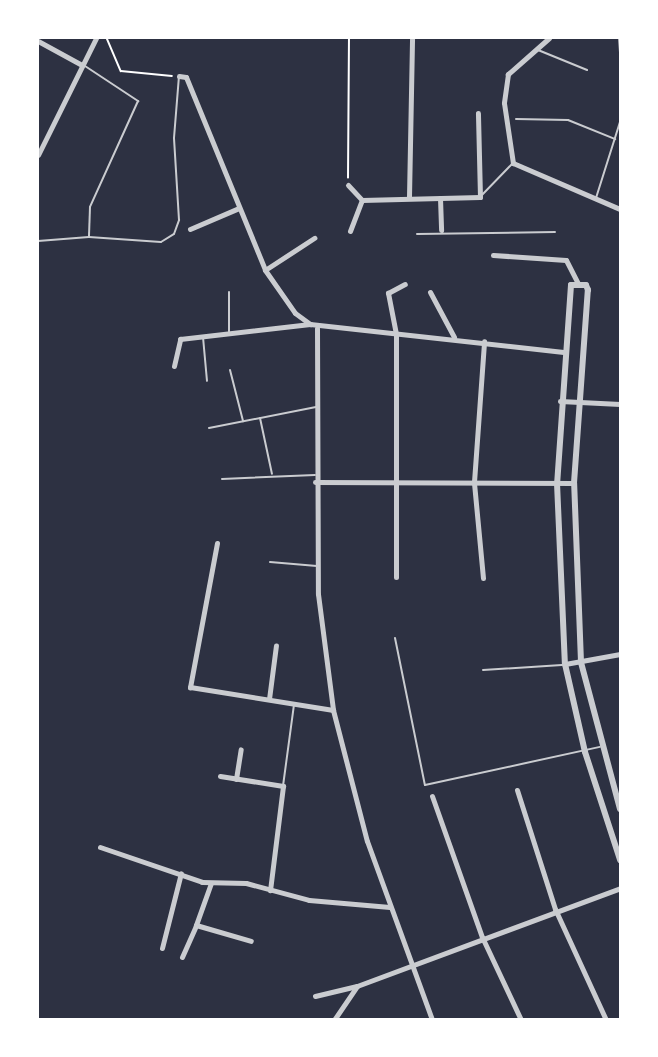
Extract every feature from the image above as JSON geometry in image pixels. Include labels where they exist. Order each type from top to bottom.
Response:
[{"type":"street","points":[[38,155],[96,38]]},
{"type":"street","points":[[409,197],[412,38]]},
{"type":"street","points":[[549,38],[508,74],[504,103],[513,163],[595,201],[621,209]]},
{"type":"street","points":[[38,41],[82,65]]},
{"type":"street","points":[[179,76],[186,77],[265,270],[295,313],[310,324],[317,328],[454,337],[563,352]]},
{"type":"street","points":[[362,200],[409,197],[480,197],[477,113]]},
{"type":"street","points":[[348,185],[362,200]]},
{"type":"street","points":[[440,198],[441,230]]},
{"type":"street","points":[[350,231],[362,200]]},
{"type":"street","points":[[190,229],[238,208]]},
{"type":"street","points":[[265,270],[314,238]]},
{"type":"street","points":[[493,255],[566,260],[579,285],[588,290],[574,483],[581,662],[600,747],[618,794],[621,809]]},
{"type":"street","points":[[396,577],[396,334],[388,293],[405,284]]},
{"type":"street","points":[[579,285],[569,286],[560,401],[557,483],[565,664],[585,752],[621,860]]},
{"type":"street","points":[[430,292],[454,337]]},
{"type":"street","points":[[174,366],[177,341],[202,334],[310,324]]},
{"type":"street","points":[[317,328],[315,475],[317,566],[333,710],[390,907],[432,1020]]},
{"type":"street","points":[[483,578],[474,482],[484,341]]},
{"type":"street","points":[[560,401],[621,404]]},
{"type":"street","points":[[315,482],[395,480],[574,483]]},
{"type":"street","points":[[217,543],[190,687],[333,710]]},
{"type":"street","points":[[269,699],[276,645]]},
{"type":"street","points":[[565,664],[621,654]]},
{"type":"street","points":[[236,778],[241,749]]},
{"type":"street","points":[[220,776],[283,786],[270,890]]},
{"type":"street","points":[[517,790],[555,909],[606,1020]]},
{"type":"street","points":[[432,796],[482,937],[520,1020]]},
{"type":"street","points":[[100,847],[211,883],[270,890],[309,900],[390,907]]},
{"type":"street","points":[[162,948],[181,873]]},
{"type":"street","points":[[182,957],[211,883]]},
{"type":"street","points":[[315,996],[357,986],[555,909],[621,888]]},
{"type":"street","points":[[196,925],[251,941]]},
{"type":"street","points":[[334,1020],[357,986]]},
{"type":"lane","points":[[620,38],[621,54]]},
{"type":"lane","points":[[538,50],[587,70]]},
{"type":"lane","points":[[82,65],[138,101],[90,207],[89,237]]},
{"type":"lane","points":[[38,241],[89,237],[161,242],[174,234],[179,220],[174,138],[179,76]]},
{"type":"lane","points":[[516,119],[568,120],[615,139]]},
{"type":"lane","points":[[595,201],[621,122]]},
{"type":"lane","points":[[480,197],[513,163]]},
{"type":"lane","points":[[417,234],[441,230],[555,232]]},
{"type":"lane","points":[[229,292],[229,333]]},
{"type":"lane","points":[[202,334],[207,381]]},
{"type":"lane","points":[[230,370],[243,421]]},
{"type":"lane","points":[[209,428],[316,406]]},
{"type":"lane","points":[[260,418],[272,475]]},
{"type":"lane","points":[[222,479],[272,475],[315,475]]},
{"type":"lane","points":[[270,562],[317,566]]},
{"type":"lane","points":[[396,638],[425,784],[600,747]]},
{"type":"lane","points":[[483,670],[565,664]]},
{"type":"lane","points":[[283,786],[294,704]]},
{"type":"path","points":[[107,38],[121,71],[179,76]]},
{"type":"path","points":[[348,185],[349,38]]}]
